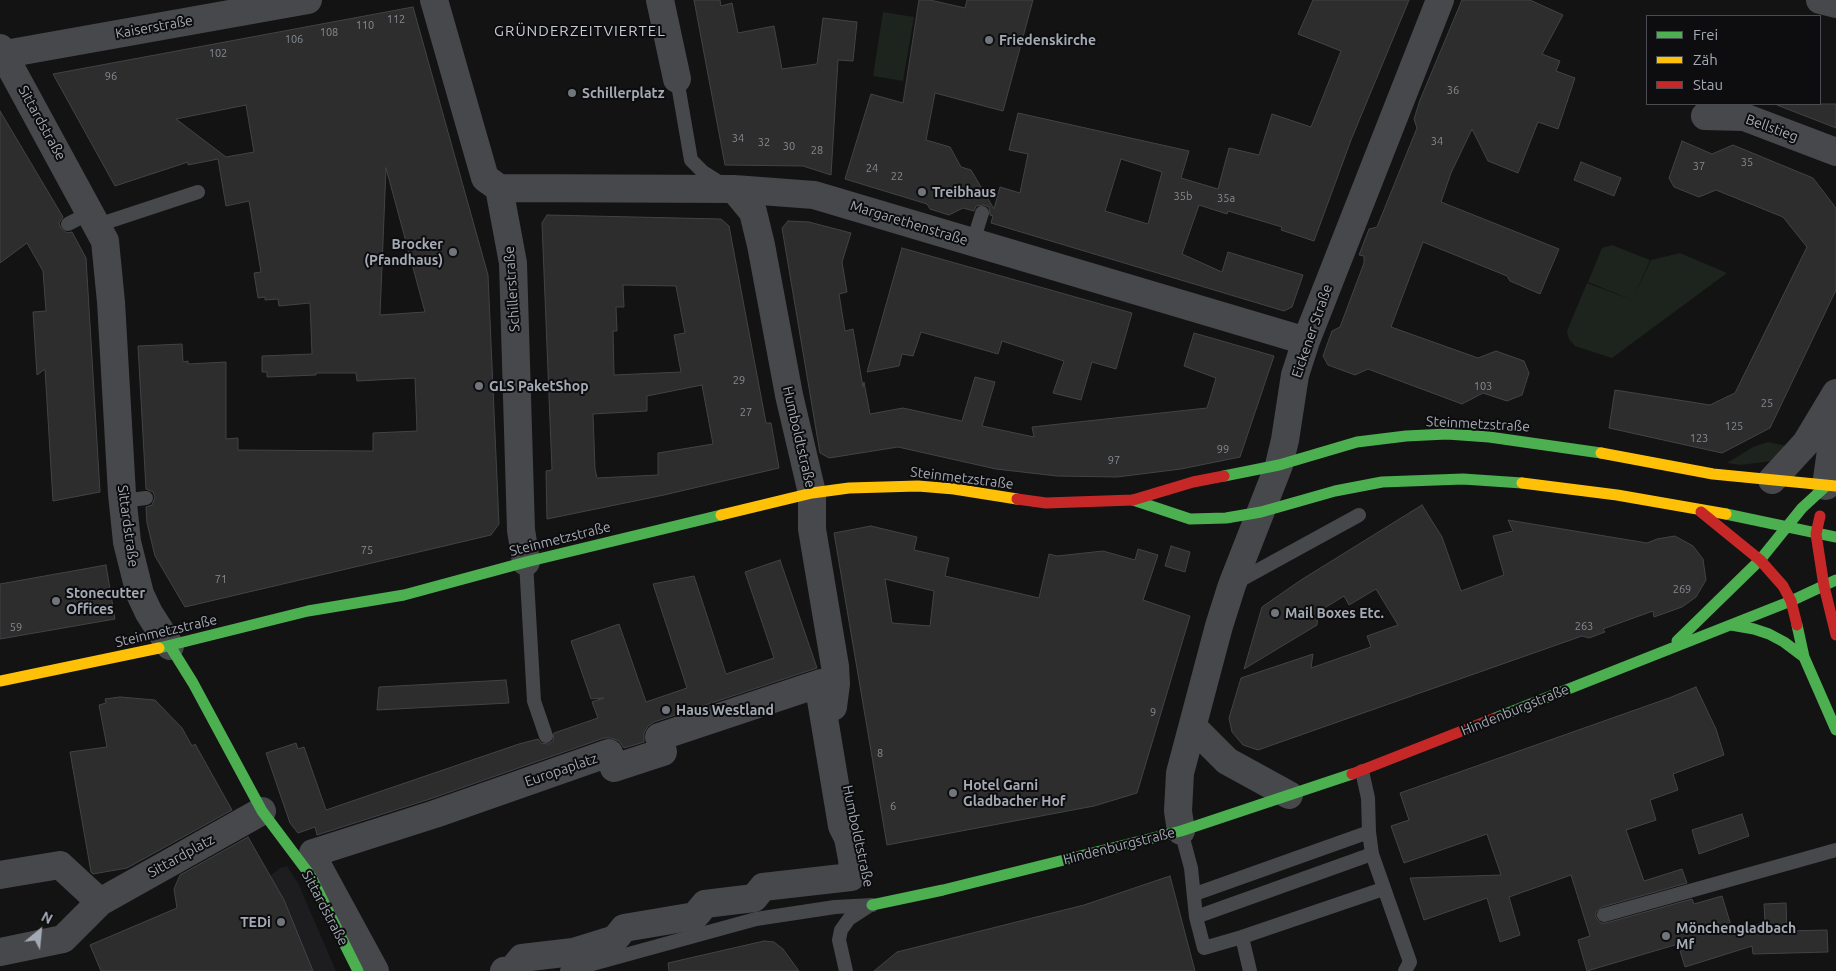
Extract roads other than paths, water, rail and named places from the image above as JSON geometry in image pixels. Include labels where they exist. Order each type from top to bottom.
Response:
[{"type":"main road","name":"Steinmetzstraße","points":[[0,681],[170,646],[308,611],[404,595],[526,562],[812,493],[849,488],[884,485],[918,486],[954,489],[1046,503],[1076,504],[1133,500],[1193,482],[1279,465],[1357,442],[1406,436],[1447,434],[1544,444],[1714,474],[1831,486]]},
{"type":"main road","name":"Steinmetzstraße","points":[[1133,500],[1190,520],[1226,518],[1261,512],[1382,482],[1463,479],[1519,482],[1617,495],[1696,508],[1816,534]]},
{"type":"main road","name":"Hindenburgstraße","points":[[1668,648],[1700,620],[1760,560],[1802,508],[1831,486]]},
{"type":"main road","points":[[1831,486],[1816,534],[1824,586],[1836,635]]},
{"type":"main road","name":"Steinmetzstraße","points":[[1696,508],[1760,560],[1779,580],[1791,601],[1804,657],[1836,730]]},
{"type":"main road","points":[[1816,534],[1836,538]]},
{"type":"main road","name":"Hindenburgstraße","points":[[872,905],[943,890],[1181,831],[1362,771],[1668,648],[1791,601],[1836,580]]},
{"type":"main road","points":[[1731,624],[1769,634],[1784,642],[1804,657]]},
{"type":"main road","name":"Sittardstraße","points":[[170,646],[193,683],[262,811],[310,874],[358,971]]},
{"type":"street","name":"Kaiserstraße","points":[[2,52],[308,0]]},
{"type":"street","points":[[434,0],[485,178],[499,188]]},
{"type":"street","name":"Humboldtstraße","points":[[660,0],[677,79]]},
{"type":"street","name":"Eickener Straße","points":[[1181,831],[1178,811],[1179,783],[1193,726],[1219,626],[1232,585],[1279,465],[1285,440],[1295,375],[1306,341],[1440,0]]},
{"type":"street","points":[[1820,0],[1836,4]]},
{"type":"street","name":"Sittardstraße","points":[[2,52],[85,221],[105,241],[134,499],[128,542],[140,594],[149,613],[170,646]]},
{"type":"street","name":"Bellstieg","points":[[1705,116],[1744,116],[1836,152]]},
{"type":"street","name":"Margarethenstraße","points":[[499,188],[734,189],[814,195],[1306,341]]},
{"type":"street","name":"Schillerstraße","points":[[499,188],[513,264],[521,530],[526,562]]},
{"type":"street","name":"Humboldtstraße","points":[[734,189],[753,212],[762,245],[789,395],[812,493],[812,529],[835,666],[836,684],[832,712],[872,905]]},
{"type":"street","points":[[1772,480],[1806,443],[1836,393]]},
{"type":"street","points":[[1831,486],[1836,415]]},
{"type":"street","name":"Europaplatz","points":[[375,971],[320,870],[313,853],[435,814],[609,753],[614,768],[663,752],[659,737],[822,683],[820,700],[842,826],[848,838],[852,859],[853,871],[850,877],[763,887],[754,898],[705,904],[695,916],[624,928],[615,939],[573,952],[522,958],[512,970],[504,971]]},
{"type":"street","points":[[1193,726],[1228,761],[1289,795]]},
{"type":"street","name":"Sittardplatz","points":[[0,952],[63,939],[100,902],[262,811]]},
{"type":"street","points":[[0,875],[60,865],[100,902]]},
{"type":"lane","name":"Humboldtstraße","points":[[677,79],[691,160],[712,179],[734,189]]},
{"type":"lane","points":[[85,221],[198,192]]},
{"type":"lane","points":[[973,242],[982,213]]},
{"type":"lane","points":[[1232,585],[1359,515]]},
{"type":"lane","points":[[526,562],[534,702],[546,736]]},
{"type":"lane","points":[[1362,771],[1368,798],[1372,854],[1410,962],[1405,971]]},
{"type":"lane","points":[[1181,831],[1191,868],[1196,917],[1204,948],[1383,889]]},
{"type":"lane","points":[[1194,894],[1369,832]]},
{"type":"lane","points":[[1604,915],[1836,850]]},
{"type":"lane","points":[[1196,917],[1372,854]]},
{"type":"lane","points":[[567,971],[756,919],[835,907],[872,905]]},
{"type":"lane","points":[[846,971],[839,940],[841,930],[849,919],[872,905]]},
{"type":"lane","points":[[1242,937],[1250,971]]},
{"type":"place","name":"Friedenskirche","points":[[989,40]]},
{"type":"place","name":"Schillerplatz","points":[[572,93]]},
{"type":"place","name":"Treibhaus","points":[[922,192]]},
{"type":"place","name":"Brocker (Pfandhaus)","points":[[453,252]]},
{"type":"place","name":"GLS PaketShop","points":[[479,386]]},
{"type":"place","name":"Stonecutter Offices","points":[[56,601]]},
{"type":"place","name":"Mail Boxes Etc.","points":[[1275,613]]},
{"type":"place","name":"Haus Westland","points":[[666,710]]},
{"type":"place","name":"Hotel Garni Gladbacher Hof","points":[[953,793]]},
{"type":"place","name":"TEDi","points":[[281,922]]},
{"type":"place","name":"Mönchengladbach Mf","points":[[1666,936]]},
{"type":"district","name":"GRÜNDERZEITVIERTEL","points":[[580,31]]}]
